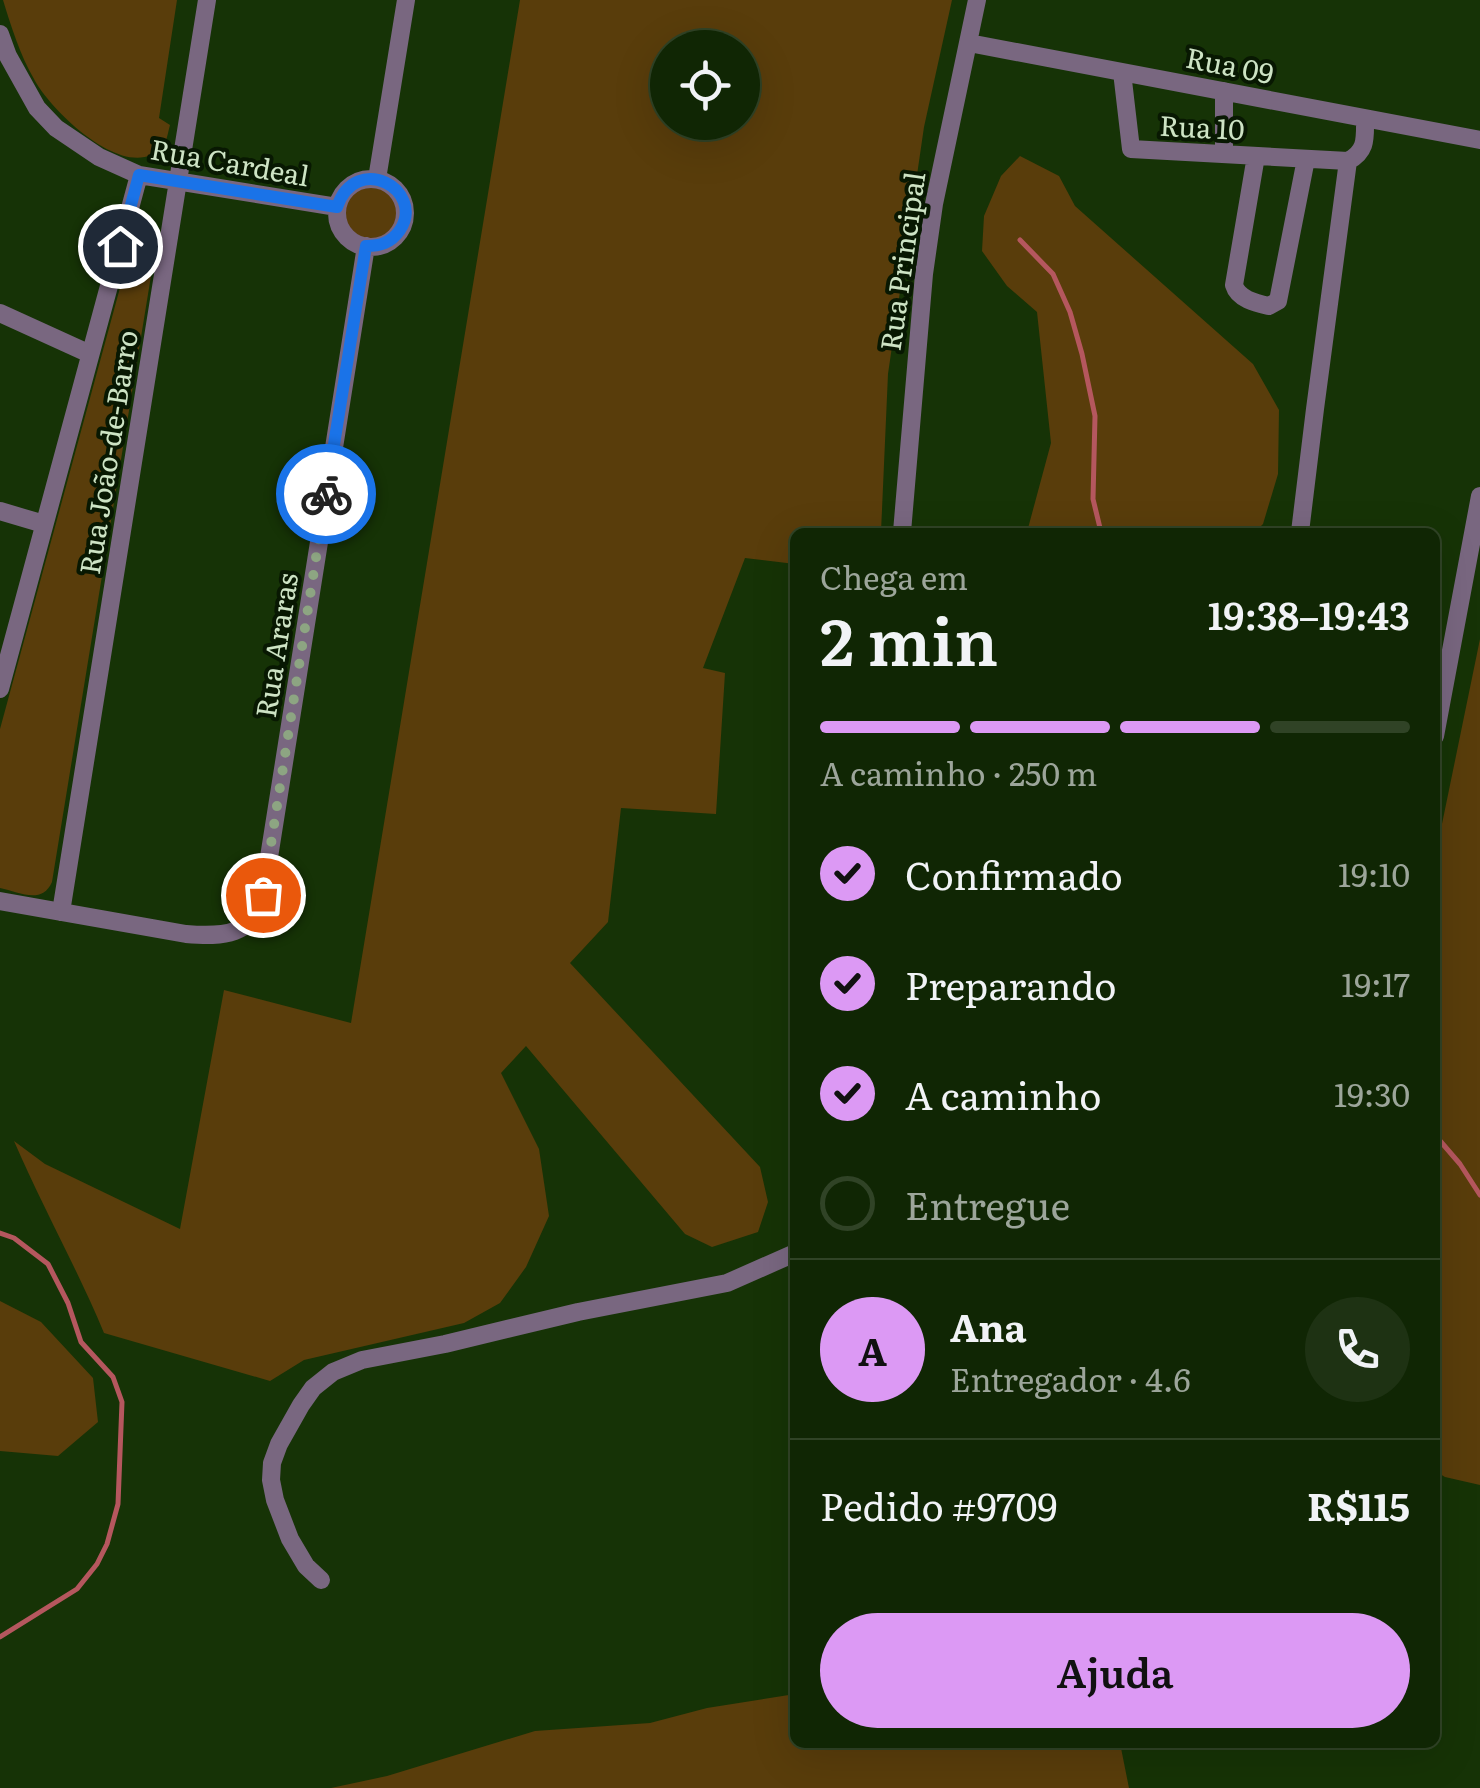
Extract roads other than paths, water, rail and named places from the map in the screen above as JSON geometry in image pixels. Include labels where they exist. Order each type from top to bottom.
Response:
[{"type":"street","name":"Rua João-de-Barro","points":[[61,912],[207,0]]},
{"type":"street","points":[[377,179],[406,0]]},
{"type":"street","name":"Rua Principal","points":[[902,528],[924,274],[945,145],[977,0]]},
{"type":"street","name":"Rua Cardeal","points":[[0,34],[37,108],[56,128],[99,157],[139,175],[337,207]]},
{"type":"street","name":"Rua 09","points":[[969,43],[1480,140]]},
{"type":"street","name":"Rua 10","points":[[1122,72],[1131,149],[1348,160]]},
{"type":"street","points":[[1224,91],[1224,154]]},
{"type":"street","points":[[1300,528],[1348,160],[1358,156],[1364,145],[1365,119]]},
{"type":"street","points":[[1256,156],[1234,285],[1244,298],[1269,306],[1278,301],[1306,158]]},
{"type":"street","points":[[0,689],[139,175]]},
{"type":"street","points":[[366,179],[377,179],[397,190],[405,212],[398,234],[378,246],[366,246],[346,237],[336,218],[337,207],[347,188],[366,179]]},
{"type":"street","name":"Rua Araras","points":[[61,912],[215,936],[244,928],[258,914],[366,246]]},
{"type":"street","points":[[0,312],[90,354]]},
{"type":"street","points":[[1440,709],[1480,496]]},
{"type":"street","points":[[0,511],[44,524]]},
{"type":"street","points":[[0,901],[61,912]]},
{"type":"street","points":[[322,1580],[306,1566],[290,1538],[271,1480],[279,1444],[301,1405],[313,1388],[334,1372],[362,1360],[726,1283],[790,1255]]},
{"type":"waterway","points":[[1020,240],[1053,274],[1070,312],[1082,354],[1095,416],[1093,499],[1100,528]]},
{"type":"waterway","points":[[1440,1141],[1480,1195]]},
{"type":"waterway","points":[[0,1233],[14,1238],[48,1264],[68,1303],[81,1342],[113,1377],[122,1402],[118,1504],[97,1564],[77,1589],[0,1637]]}]
